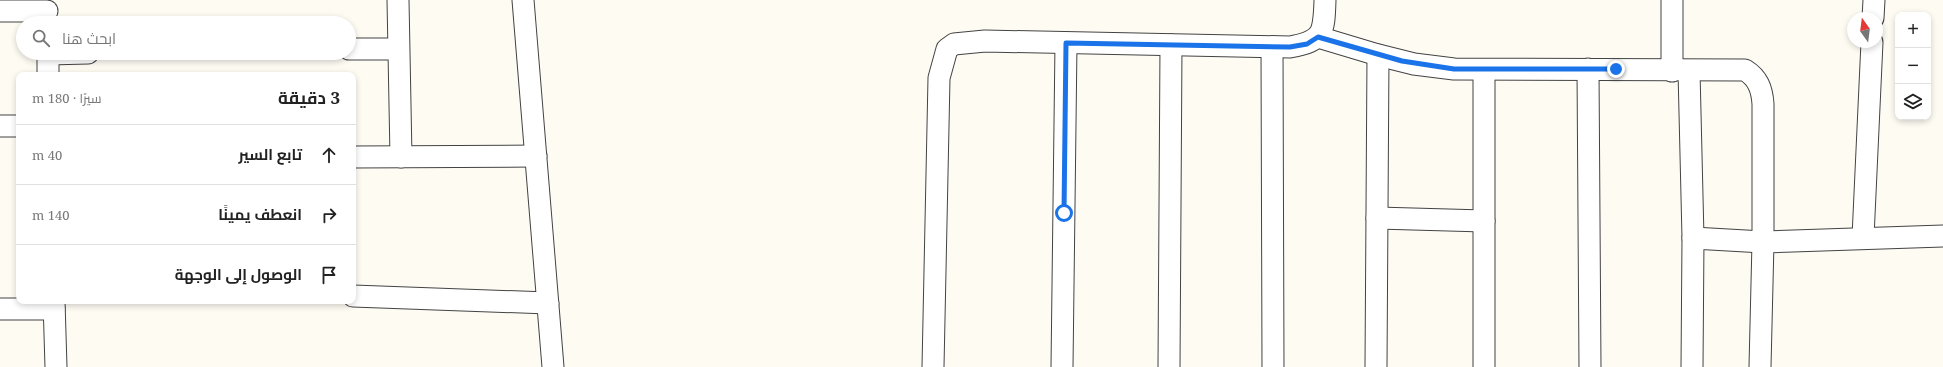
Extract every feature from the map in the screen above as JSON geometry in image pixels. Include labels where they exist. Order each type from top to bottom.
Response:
[{"type":"street","points":[[398,0],[401,157]]},
{"type":"street","points":[[523,0],[553,367]]},
{"type":"street","points":[[933,367],[939,78],[944,54],[950,46],[968,42],[1290,47],[1307,44],[1318,37],[1322,28],[1325,0]]},
{"type":"street","points":[[1672,0],[1680,71],[1693,238],[1692,367]]},
{"type":"street","points":[[1873,12],[1874,0]]},
{"type":"street","points":[[0,11],[47,11]]},
{"type":"street","points":[[1318,37],[1414,64],[1454,69],[1680,71],[1745,70],[1752,75],[1762,92],[1763,242],[1760,367]]},
{"type":"street","points":[[1062,367],[1066,43]]},
{"type":"street","points":[[1169,367],[1171,45]]},
{"type":"street","points":[[1272,47],[1273,367]]},
{"type":"street","points":[[1864,237],[1872,48]]},
{"type":"street","points":[[356,49],[398,49]]},
{"type":"street","points":[[1376,367],[1378,55]]},
{"type":"street","points":[[48,60],[48,72]]},
{"type":"street","points":[[1588,69],[1590,367]]},
{"type":"street","points":[[1484,70],[1484,367]]},
{"type":"street","points":[[0,126],[16,126]]},
{"type":"street","points":[[356,157],[536,156]]},
{"type":"street","points":[[1377,218],[1484,221]]},
{"type":"street","points":[[1693,238],[1763,242],[1864,237],[1943,236]]},
{"type":"street","points":[[356,296],[548,303]]},
{"type":"street","points":[[0,309],[54,305],[56,367]]},
{"type":"route","points":[[1064,213],[1066,43],[1290,47],[1307,44],[1318,37],[1414,64],[1454,69],[1616,69]]}]
